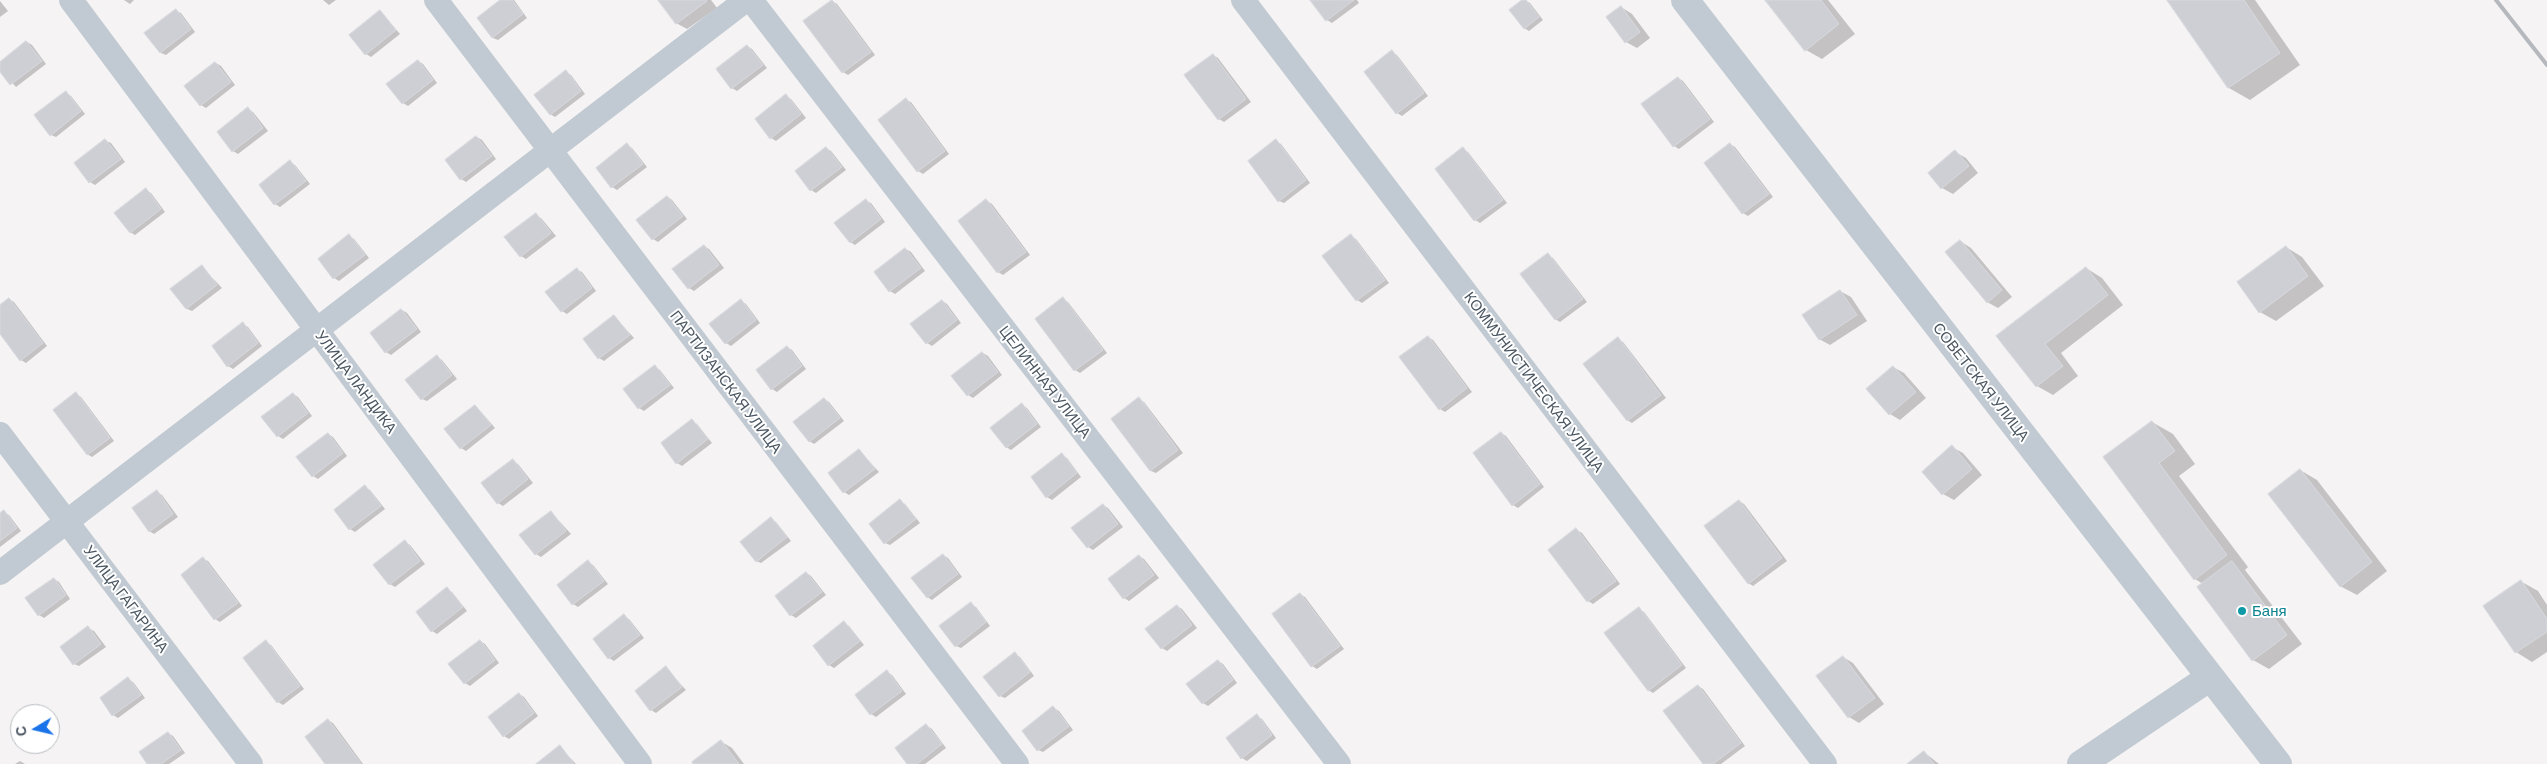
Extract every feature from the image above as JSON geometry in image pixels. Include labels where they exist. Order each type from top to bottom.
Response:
[{"type":"street","name":"УЛИЦА ЛАНДИКА","points":[[71,0],[640,764]]},
{"type":"street","name":"ПАРТИЗАНСКАЯ УЛИЦА","points":[[436,0],[1017,764]]},
{"type":"street","points":[[0,573],[746,0]]},
{"type":"street","name":"ЦЕЛИННАЯ УЛИЦА","points":[[751,0],[1338,764]]},
{"type":"street","name":"КОММУНИСТИЧЕСКАЯ УЛИЦА","points":[[1243,0],[1825,764]]},
{"type":"street","name":"СОВЕТСКАЯ УЛИЦА","points":[[1686,0],[2209,678],[2278,764]]},
{"type":"street","name":"УЛИЦА ГАГАРИНА","points":[[0,434],[251,764]]},
{"type":"street","points":[[2081,764],[2209,678]]},
{"type":"building","points":[[500,0],[512,0],[523,14],[492,38],[477,18]]},
{"type":"building","points":[[658,0],[706,0],[707,1],[676,24]]},
{"type":"building","points":[[832,0],[871,52],[842,73],[803,21]]},
{"type":"building","points":[[1310,0],[1354,0],[1326,21]]},
{"type":"building","points":[[1522,0],[1526,0],[1539,17],[1524,29],[1509,10]]},
{"type":"building","points":[[1765,0],[1821,0],[1839,24],[1805,51]]},
{"type":"building","points":[[2167,0],[2244,0],[2280,53],[2228,88]]},
{"type":"building","points":[[1621,6],[1640,32],[1625,43],[1606,17]]},
{"type":"building","points":[[176,9],[191,29],[160,53],[144,33]]},
{"type":"building","points":[[380,10],[396,30],[365,55],[349,35]]},
{"type":"building","points":[[26,41],[42,61],[10,85],[0,72],[0,62]]},
{"type":"building","points":[[747,45],[763,65],[731,89],[716,69]]},
{"type":"building","points":[[1392,50],[1424,93],[1396,114],[1364,72]]},
{"type":"building","points":[[1213,54],[1246,99],[1218,120],[1184,75]]},
{"type":"building","points":[[418,60],[433,80],[402,104],[386,84]]},
{"type":"building","points":[[215,62],[231,82],[200,106],[184,86]]},
{"type":"building","points":[[566,70],[581,91],[550,115],[534,95]]},
{"type":"building","points":[[1678,77],[1710,119],[1673,147],[1641,104]]},
{"type":"building","points":[[66,91],[81,111],[50,136],[34,115]]},
{"type":"building","points":[[786,94],[801,114],[770,139],[755,119]]},
{"type":"building","points":[[906,98],[945,151],[917,172],[878,120]]},
{"type":"building","points":[[248,107],[263,128],[232,152],[217,132]]},
{"type":"building","points":[[476,136],[492,156],[460,180],[445,160]]},
{"type":"building","points":[[105,139],[121,159],[89,183],[74,163]]},
{"type":"building","points":[[1276,139],[1306,180],[1278,202],[1248,161]]},
{"type":"building","points":[[627,143],[643,164],[611,188],[596,168]]},
{"type":"building","points":[[1730,143],[1769,194],[1742,214],[1704,163]]},
{"type":"building","points":[[826,147],[842,167],[810,191],[795,171]]},
{"type":"building","points":[[1463,147],[1503,200],[1474,221],[1435,169]]},
{"type":"building","points":[[1955,150],[1969,166],[1941,189],[1928,173]]},
{"type":"building","points":[[290,160],[306,181],[274,205],[259,185]]},
{"type":"building","points":[[146,188],[161,209],[130,233],[114,213]]},
{"type":"building","points":[[667,196],[683,216],[652,240],[636,220]]},
{"type":"building","points":[[866,199],[881,219],[850,243],[834,223]]},
{"type":"building","points":[[986,199],[1026,252],[997,273],[958,221]]},
{"type":"building","points":[[536,213],[551,233],[520,257],[504,237]]},
{"type":"building","points":[[349,234],[365,255],[333,279],[318,259]]},
{"type":"building","points":[[1351,234],[1385,280],[1356,301],[1322,256]]},
{"type":"building","points":[[1960,240],[2002,290],[1987,303],[1945,252]]},
{"type":"building","points":[[704,245],[719,265],[688,289],[672,269]]},
{"type":"building","points":[[2286,246],[2308,276],[2259,313],[2237,282]]},
{"type":"building","points":[[905,248],[921,268],[889,292],[874,272]]},
{"type":"building","points":[[1548,253],[1583,299],[1555,320],[1520,274]]},
{"type":"building","points":[[202,265],[217,285],[186,309],[170,289]]},
{"type":"building","points":[[2086,267],[2108,295],[2045,344],[2063,366],[2036,387],[1996,336]]},
{"type":"building","points":[[577,268],[592,288],[561,312],[545,292]]},
{"type":"building","points":[[1840,290],[1857,315],[1819,340],[1802,315]]},
{"type":"building","points":[[1063,297],[1103,350],[1074,371],[1035,319]]},
{"type":"building","points":[[9,298],[43,343],[20,361],[0,334],[0,305]]},
{"type":"building","points":[[741,299],[756,320],[725,344],[709,324]]},
{"type":"building","points":[[942,300],[957,320],[926,344],[910,324]]},
{"type":"building","points":[[401,309],[417,329],[385,353],[370,333]]},
{"type":"building","points":[[614,315],[630,335],[598,359],[583,339]]},
{"type":"building","points":[[243,322],[258,343],[227,367],[212,346]]},
{"type":"building","points":[[1428,336],[1467,388],[1439,410],[1399,357]]},
{"type":"building","points":[[1618,337],[1661,395],[1627,421],[1583,364]]},
{"type":"building","points":[[787,346],[802,366],[771,390],[756,370]]},
{"type":"building","points":[[982,352],[998,372],[967,396],[951,376]]},
{"type":"building","points":[[437,355],[452,375],[421,400],[405,380]]},
{"type":"building","points":[[655,365],[670,385],[638,409],[623,389]]},
{"type":"building","points":[[1893,366],[1916,392],[1889,415],[1866,389]]},
{"type":"building","points":[[76,392],[110,438],[87,455],[53,410]]},
{"type":"building","points":[[293,393],[308,413],[277,437],[261,417]]},
{"type":"building","points":[[1139,397],[1178,450],[1150,471],[1111,419]]},
{"type":"building","points":[[824,398],[840,418],[809,442],[793,422]]},
{"type":"building","points":[[1022,403],[1037,424],[1006,448],[990,428]]},
{"type":"building","points":[[475,405],[491,425],[460,449],[444,429]]},
{"type":"building","points":[[692,419],[708,439],[676,464],[661,443]]},
{"type":"building","points":[[2152,421],[2175,451],[2159,463],[2227,555],[2194,580],[2103,457]]},
{"type":"building","points":[[1501,432],[1540,484],[1512,506],[1473,453]]},
{"type":"building","points":[[328,433],[343,453],[312,477],[296,457]]},
{"type":"building","points":[[1952,445],[1972,469],[1942,495],[1922,472]]},
{"type":"building","points":[[859,449],[875,469],[843,493],[828,473]]},
{"type":"building","points":[[1062,453],[1077,473],[1046,498],[1031,477]]},
{"type":"building","points":[[513,459],[528,479],[497,504],[481,483]]},
{"type":"building","points":[[2300,469],[2372,562],[2340,587],[2268,494]]},
{"type":"building","points":[[365,485],[381,506],[349,530],[334,510]]},
{"type":"building","points":[[157,490],[173,514],[149,532],[132,508]]},
{"type":"building","points":[[900,499],[916,519],[884,544],[869,524]]},
{"type":"building","points":[[1739,500],[1782,558],[1748,584],[1704,526]]},
{"type":"building","points":[[1103,504],[1118,524],[1087,548],[1071,528]]},
{"type":"building","points":[[4,510],[17,528],[0,541],[0,513]]},
{"type":"building","points":[[551,511],[566,531],[535,555],[519,535]]},
{"type":"building","points":[[771,517],[787,537],[756,562],[740,542]]},
{"type":"building","points":[[1576,528],[1616,581],[1587,602],[1548,550]]},
{"type":"building","points":[[405,540],[420,561],[389,585],[373,565]]},
{"type":"building","points":[[943,554],[958,574],[927,598],[911,578]]},
{"type":"building","points":[[1139,555],[1154,575],[1123,599],[1108,579]]},
{"type":"building","points":[[203,557],[238,603],[214,620],[181,575]]},
{"type":"building","points":[[588,560],[604,581],[572,605],[557,585]]},
{"type":"building","name":"Баня","points":[[2232,561],[2287,635],[2252,661],[2197,587]]},
{"type":"building","points":[[806,572],[822,592],[790,616],[775,596]]},
{"type":"building","points":[[54,578],[66,595],[38,616],[25,598]]},
{"type":"building","points":[[2521,580],[2547,619],[2547,632],[2515,653],[2483,606]]},
{"type":"building","points":[[447,587],[463,607],[431,632],[416,612]]},
{"type":"building","points":[[1300,593],[1340,646],[1311,667],[1272,614]]},
{"type":"building","points":[[971,602],[986,622],[955,647],[939,626]]},
{"type":"building","points":[[1177,605],[1192,625],[1161,649],[1145,629]]},
{"type":"building","points":[[1639,607],[1682,665],[1648,691],[1604,633]]},
{"type":"building","points":[[624,614],[640,635],[608,659],[593,639]]},
{"type":"building","points":[[844,621],[860,641],[828,666],[813,646]]},
{"type":"building","points":[[88,626],[101,644],[73,665],[60,647]]},
{"type":"building","points":[[266,640],[300,686],[277,703],[243,658]]},
{"type":"building","points":[[480,640],[495,660],[464,684],[448,664]]},
{"type":"building","points":[[1015,652],[1030,672],[999,697],[983,677]]},
{"type":"building","points":[[1843,656],[1875,698],[1848,718],[1816,676]]},
{"type":"building","points":[[1218,660],[1233,680],[1202,704],[1186,684]]},
{"type":"building","points":[[666,666],[682,687],[650,711],[635,691]]},
{"type":"building","points":[[887,670],[902,691],[870,715],[855,695]]},
{"type":"building","points":[[128,677],[141,695],[112,716],[100,698]]},
{"type":"building","points":[[1698,685],[1741,743],[1713,764],[1703,764],[1663,711]]},
{"type":"building","points":[[519,693],[534,713],[503,737],[488,717]]},
{"type":"building","points":[[1053,706],[1069,726],[1037,751],[1022,731]]},
{"type":"building","points":[[1257,714],[1272,735],[1241,759],[1226,738]]},
{"type":"building","points":[[328,719],[361,764],[325,764],[305,737]]},
{"type":"building","points":[[926,724],[942,744],[917,764],[907,764],[895,748]]},
{"type":"building","points":[[168,732],[181,750],[161,764],[147,764],[139,752]]},
{"type":"building","points":[[721,740],[739,764],[693,764],[692,762]]},
{"type":"building","points":[[560,745],[574,764],[536,764]]},
{"type":"building","points":[[1924,751],[1934,764],[1907,764]]},
{"type":"railway","points":[[2496,0],[2547,65]]},
{"type":"place","name":"Баня","points":[[2242,611]]}]
